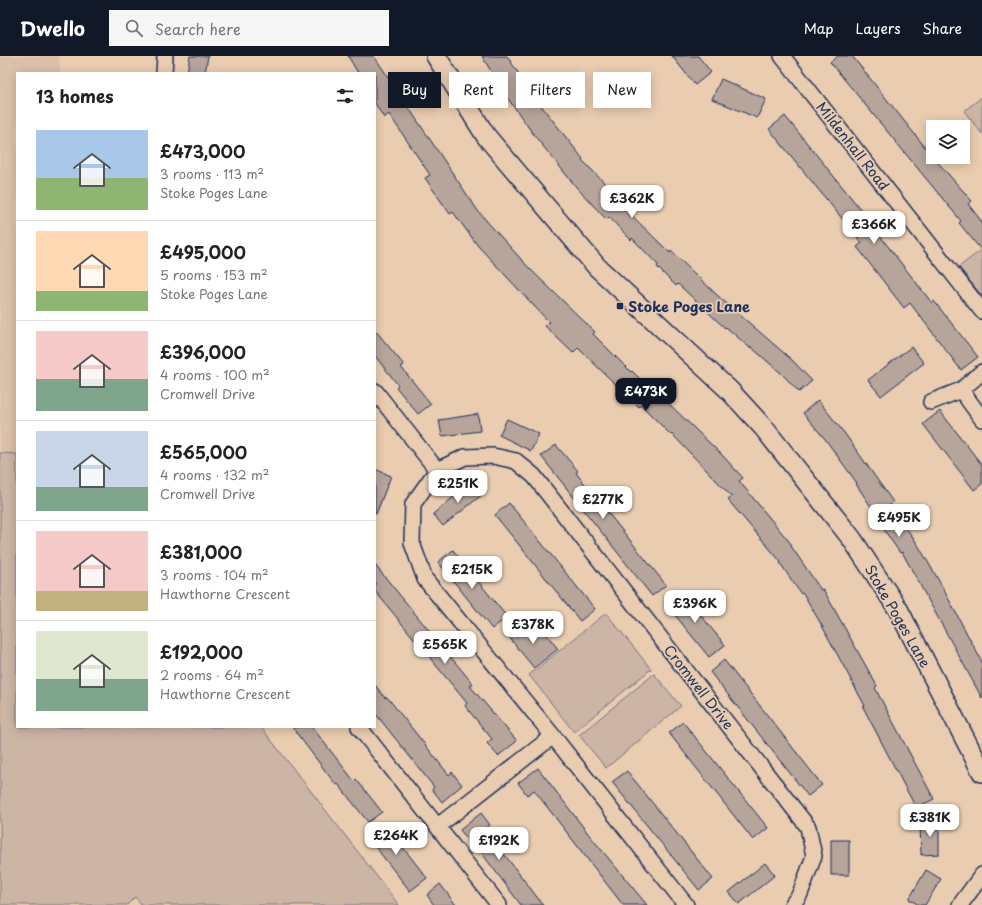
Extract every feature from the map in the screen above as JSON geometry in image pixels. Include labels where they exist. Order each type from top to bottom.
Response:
[{"type":"street","points":[[164,72],[166,56]]},
{"type":"street","name":"Stoke Poges Lane","points":[[436,56],[486,136],[597,267],[729,390],[763,427],[852,539],[898,609],[982,772]]},
{"type":"street","name":"Mildenhall Road","points":[[782,56],[982,311]]},
{"type":"street","points":[[931,402],[961,390],[982,372]]},
{"type":"street","points":[[961,390],[982,419]]},
{"type":"street","points":[[376,392],[437,470]]},
{"type":"street","name":"Cromwell Drive","points":[[686,905],[553,736],[425,579],[412,543],[413,504],[437,470],[465,457],[493,456],[516,461],[534,476],[808,827],[814,856],[800,894],[792,905]]},
{"type":"street","points":[[360,728],[499,905]]},
{"type":"street","points":[[438,826],[553,736]]},
{"type":"street","points":[[960,905],[982,874]]},
{"type":"shaded area","points":[[0,56],[59,56],[60,72],[16,72],[16,454],[0,453]]},
{"type":"shaded area","points":[[982,97],[982,134],[964,111]]},
{"type":"shaded area","points":[[982,249],[982,296],[959,267]]},
{"type":"shaded area","points":[[0,453],[16,454],[16,728],[262,728],[399,905],[142,905],[135,897],[127,905],[0,905]]},
{"type":"shaded area","points":[[606,613],[651,669],[574,732],[529,675]]},
{"type":"shaded area","points":[[654,674],[681,706],[606,768],[579,735]]},
{"type":"building","points":[[190,56],[208,56],[205,72],[187,72]]},
{"type":"building","points":[[348,56],[374,56],[388,77],[388,108],[409,108],[478,211],[491,226],[530,269],[595,332],[593,334],[631,372],[632,371],[662,401],[664,399],[722,455],[743,478],[739,481],[792,545],[791,546],[821,590],[823,589],[877,686],[875,688],[934,799],[916,808],[863,707],[865,706],[803,593],[801,594],[780,563],[781,562],[728,500],[732,497],[672,434],[671,435],[641,405],[639,407],[578,348],[573,353],[545,326],[549,322],[478,246],[453,212],[450,214],[425,178],[430,175],[389,114],[384,118],[376,105],[376,72],[357,72]]},
{"type":"building","points":[[482,56],[507,56],[518,72],[516,72],[516,108],[543,108],[583,159],[582,160],[624,203],[621,205],[670,253],[671,251],[718,296],[792,360],[812,381],[799,392],[782,374],[751,347],[750,348],[726,327],[725,328],[678,284],[676,286],[632,238],[631,240],[609,217],[606,219],[577,188],[534,135],[508,99],[508,72],[492,72]]},
{"type":"building","points":[[672,56],[698,56],[711,72],[695,85]]},
{"type":"building","points":[[838,56],[852,56],[926,148],[926,164],[939,164],[972,201],[968,204],[982,222],[982,251],[959,223],[961,221],[830,62]]},
{"type":"building","points":[[721,79],[766,99],[757,118],[712,99]]},
{"type":"building","points":[[785,116],[874,226],[873,227],[932,303],[934,301],[978,357],[961,370],[910,303],[904,308],[857,247],[862,243],[769,129]]},
{"type":"building","points":[[376,331],[404,365],[401,367],[431,404],[418,414],[396,387],[398,385],[376,357]]},
{"type":"building","points":[[911,347],[924,363],[881,396],[868,380]]},
{"type":"building","points":[[818,400],[845,434],[893,502],[890,504],[918,545],[939,581],[982,662],[982,698],[902,552],[900,553],[882,527],[884,526],[856,484],[857,483],[825,439],[803,413]]},
{"type":"building","points":[[940,411],[982,465],[982,484],[974,490],[923,424]]},
{"type":"building","points":[[478,414],[480,431],[442,436],[439,420]]},
{"type":"building","points":[[507,419],[539,434],[531,451],[499,435]]},
{"type":"building","points":[[556,445],[578,471],[576,473],[666,585],[652,596],[541,456]]},
{"type":"building","points":[[376,469],[391,476],[376,514]]},
{"type":"building","points":[[473,481],[483,494],[443,526],[433,514]]},
{"type":"building","points":[[509,503],[595,609],[580,621],[495,515]]},
{"type":"building","points":[[453,550],[507,617],[492,629],[438,562]]},
{"type":"building","points":[[376,566],[473,684],[470,686],[517,741],[498,756],[487,743],[492,739],[465,706],[467,703],[376,592]]},
{"type":"building","points":[[681,591],[725,645],[709,657],[666,604]]},
{"type":"building","points":[[522,624],[533,637],[543,630],[558,649],[534,668],[508,636]]},
{"type":"building","points":[[724,660],[822,785],[808,796],[710,672]]},
{"type":"building","points":[[376,686],[385,698],[387,697],[449,775],[452,772],[462,785],[442,802],[432,789],[434,787],[376,714]]},
{"type":"building","points":[[683,722],[768,828],[753,840],[669,733]]},
{"type":"building","points":[[293,728],[313,728],[354,781],[356,779],[382,812],[368,822],[338,784],[336,785]]},
{"type":"building","points":[[538,768],[590,836],[647,905],[623,905],[534,790],[527,795],[518,783]]},
{"type":"building","points":[[627,771],[713,879],[699,890],[612,782]]},
{"type":"building","points":[[481,813],[490,825],[485,829],[543,905],[521,905],[471,839],[469,841],[460,830]]},
{"type":"building","points":[[383,822],[427,878],[410,891],[366,835]]},
{"type":"building","points":[[939,822],[939,854],[921,855],[920,823]]},
{"type":"building","points":[[831,840],[849,840],[849,875],[831,875]]},
{"type":"building","points":[[765,863],[775,875],[739,904],[729,892]]},
{"type":"building","points":[[926,870],[941,879],[925,905],[919,905],[909,899]]},
{"type":"building","points":[[440,884],[456,905],[434,905],[427,895]]},
{"type":"place","name":"Stoke Poges Lane","points":[[620,306]]}]
